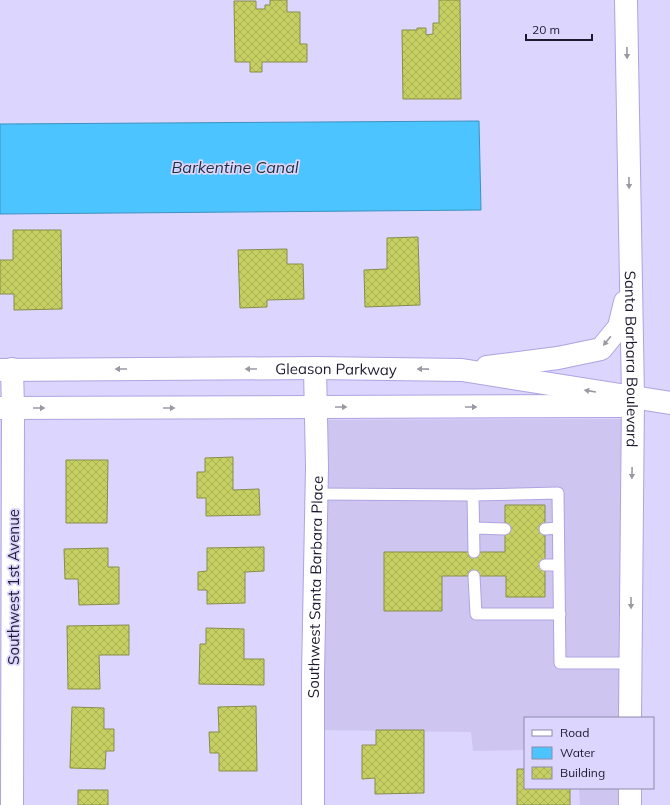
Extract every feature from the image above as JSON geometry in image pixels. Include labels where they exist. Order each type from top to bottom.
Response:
[{"type":"main road","name":"Santa Barbara Boulevard","points":[[626,0],[632,402],[630,717]]},
{"type":"main road","points":[[462,370],[558,358],[601,349],[619,326],[630,280]]},
{"type":"main road","name":"Gleason Parkway","points":[[6,370],[315,368],[462,370],[632,402]]},
{"type":"main road","name":"Southwest Santa Barbara Place","points":[[313,805],[313,674],[317,468],[315,368]]},
{"type":"main road","name":"Southwest 1st Avenue","points":[[6,370],[12,805]]},
{"type":"main road","name":"Gleason Parkway","points":[[6,408],[315,407],[632,402],[670,404]]},
{"type":"main road","points":[[630,789],[630,805]]},
{"type":"lane","points":[[316,494],[474,495],[558,493],[560,663],[630,663]]},
{"type":"lane","points":[[474,495],[474,552]]},
{"type":"lane","points":[[474,528],[505,529]]},
{"type":"lane","points":[[545,529],[558,528]]},
{"type":"lane","points":[[545,566],[559,566]]},
{"type":"lane","points":[[474,576],[476,614],[560,614]]},
{"type":"shaded area","points":[[621,419],[619,717],[524,717],[524,750],[473,751],[471,732],[316,730],[315,420]]},
{"type":"shaded area","points":[[579,789],[619,789],[619,805],[580,805]]},
{"type":"water","name":"Barkentine Canal","points":[[479,121],[481,210],[0,214],[0,124]]},
{"type":"building","points":[[270,0],[287,0],[287,12],[300,12],[300,44],[307,44],[307,62],[262,62],[262,72],[250,72],[250,62],[235,62],[234,1],[256,1],[256,9],[265,9],[265,5],[270,5]]},
{"type":"building","points":[[439,0],[460,0],[461,99],[403,99],[402,30],[417,30],[417,28],[426,28],[426,35],[433,34],[433,23],[439,23]]},
{"type":"building","points":[[13,230],[61,230],[62,309],[14,310],[14,294],[0,294],[0,260],[13,260]]},
{"type":"building","points":[[418,237],[420,305],[365,307],[364,270],[387,269],[387,238]]},
{"type":"building","points":[[287,249],[287,264],[303,264],[304,299],[267,300],[267,307],[240,308],[238,250]]},
{"type":"building","points":[[233,457],[233,490],[259,489],[260,515],[206,516],[206,498],[197,498],[197,472],[205,472],[205,458]]},
{"type":"building","points":[[66,460],[108,460],[107,523],[66,523]]},
{"type":"building","points":[[505,505],[545,505],[545,597],[506,597],[506,576],[442,576],[442,611],[384,611],[384,552],[505,552]]},
{"type":"building","points":[[264,547],[264,571],[245,572],[245,603],[207,604],[207,590],[198,590],[198,572],[207,571],[207,548]]},
{"type":"building","points":[[108,548],[108,567],[119,567],[119,604],[79,605],[78,579],[65,579],[64,549]]},
{"type":"building","points":[[129,625],[129,655],[99,655],[100,689],[68,689],[67,626]]},
{"type":"building","points":[[206,628],[244,629],[244,659],[264,659],[264,685],[199,684],[200,644],[206,644]]},
{"type":"building","points":[[256,706],[257,771],[219,771],[219,753],[210,753],[209,732],[219,732],[218,707]]},
{"type":"building","points":[[72,707],[104,708],[104,729],[114,729],[114,751],[106,751],[105,769],[70,768]]},
{"type":"building","points":[[376,730],[424,730],[424,793],[375,794],[375,778],[362,779],[362,745],[376,745]]},
{"type":"building","points":[[517,769],[524,769],[524,789],[570,789],[570,805],[517,805]]},
{"type":"building","points":[[78,790],[108,790],[108,805],[78,805]]}]
